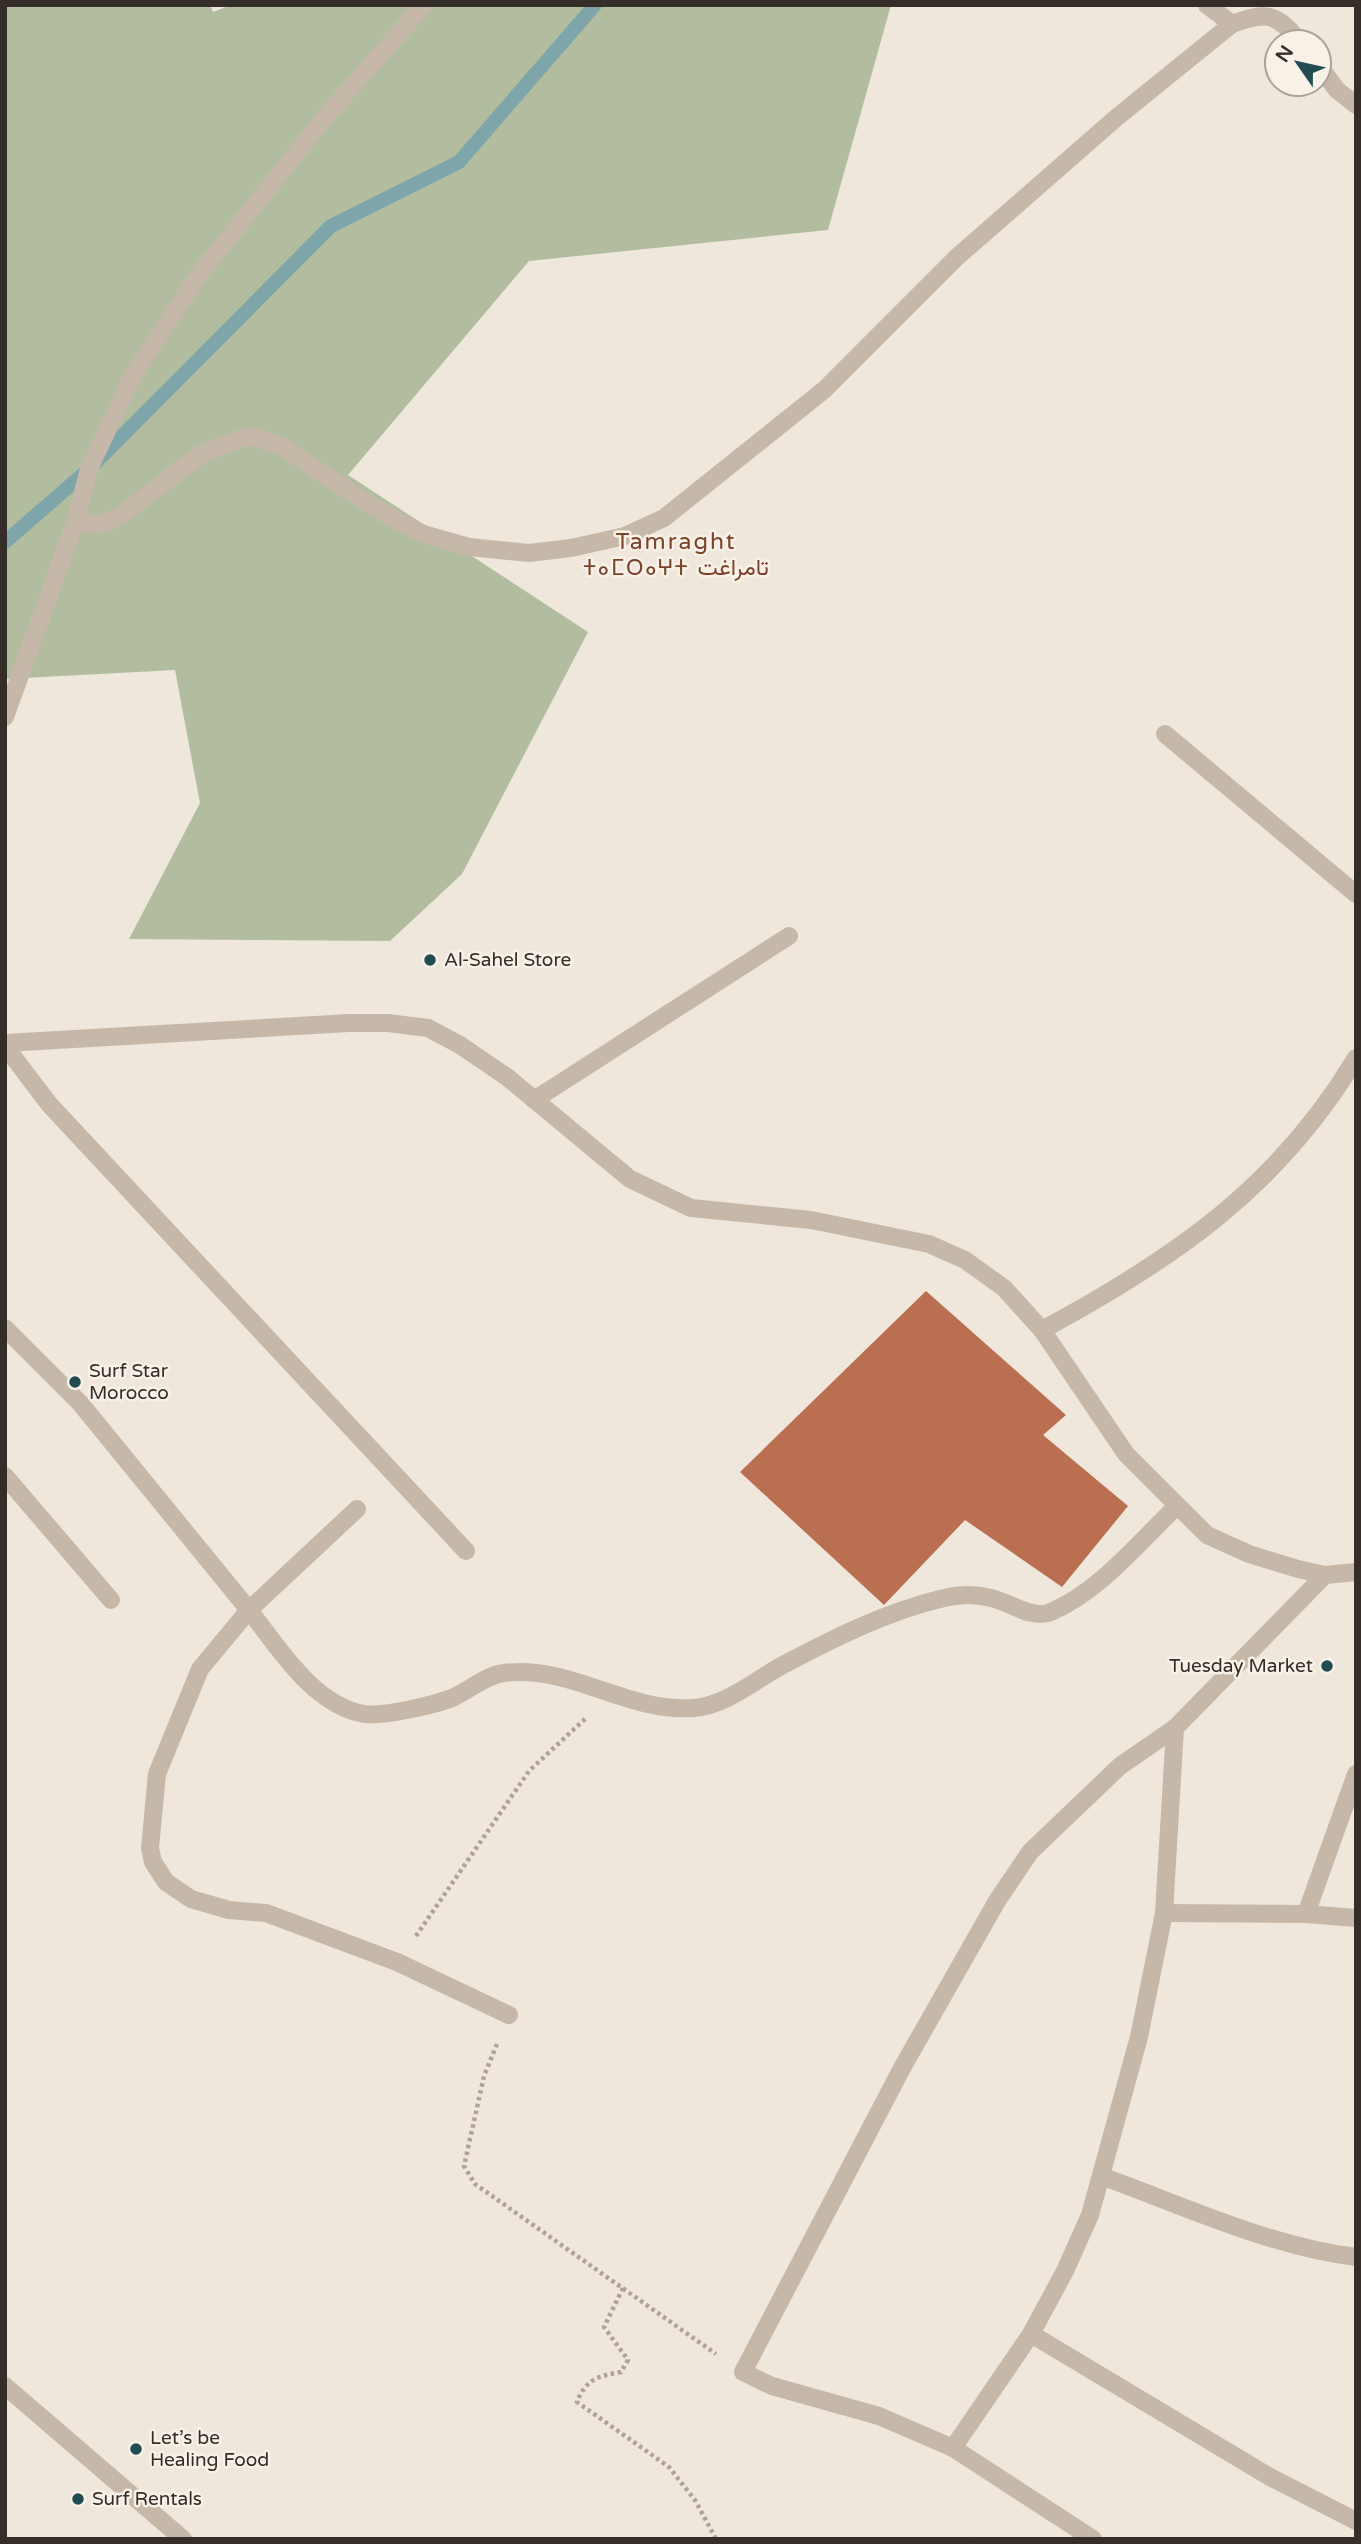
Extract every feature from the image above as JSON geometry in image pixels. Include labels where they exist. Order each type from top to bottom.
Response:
[{"type":"street","points":[[5,717],[75,523],[89,469],[134,375],[198,276],[326,116],[424,5]]},
{"type":"street","points":[[1207,5],[1232,23]]},
{"type":"street","points":[[75,523],[104,524],[120,516],[201,454],[245,437],[259,438],[282,447],[380,511],[423,534],[470,547],[529,553],[571,548],[625,536],[664,518],[824,390],[957,257],[1116,118],[1232,23],[1255,15],[1269,16],[1287,28]]},
{"type":"street","points":[[1333,85],[1356,105]]},
{"type":"street","points":[[1166,734],[1356,894]]},
{"type":"street","points":[[534,1100],[789,936]]},
{"type":"street","points":[[5,1045],[145,1033],[388,1023],[428,1028],[498,1071],[630,1179],[660,1196],[691,1209],[811,1220],[929,1244],[965,1259],[1004,1288],[1042,1330],[1126,1454],[1206,1535],[1249,1554],[1325,1575],[1356,1572]]},
{"type":"street","points":[[5,1045],[49,1104],[466,1551]]},
{"type":"street","points":[[1042,1330],[1138,1276],[1180,1248],[1234,1205],[1274,1167],[1350,1080],[1356,1058]]},
{"type":"street","points":[[5,1328],[80,1403],[313,1689],[363,1714],[392,1713],[450,1699],[500,1673],[512,1672],[551,1673],[611,1694],[667,1708],[696,1708],[719,1703],[782,1665],[859,1627],[944,1598],[981,1596],[1035,1614],[1047,1614],[1102,1578],[1176,1507]]},
{"type":"street","points":[[5,1476],[111,1600]]},
{"type":"street","points":[[356,1509],[249,1610],[200,1669],[157,1774],[150,1848],[153,1861],[166,1882],[191,1899],[229,1910],[266,1913],[397,1962],[509,2015]]},
{"type":"street","points":[[1093,2539],[953,2448],[879,2416],[772,2386],[743,2372],[902,2068],[998,1901],[1030,1852],[1120,1766],[1175,1728],[1325,1575]]},
{"type":"street","points":[[953,2448],[1031,2334],[1065,2271],[1090,2215],[1139,2036],[1164,1913],[1175,1728]]},
{"type":"street","points":[[1306,1914],[1356,1774]]},
{"type":"street","points":[[1164,1913],[1306,1914],[1356,1918]]},
{"type":"street","points":[[1101,2176],[1277,2239],[1326,2253],[1356,2257]]},
{"type":"street","points":[[1031,2334],[1270,2477],[1356,2521]]},
{"type":"street","points":[[5,2386],[183,2539]]},
{"type":"path","points":[[397,1962],[483,1842],[529,1771],[611,1694]]},
{"type":"path","points":[[509,2015],[484,2076],[464,2166],[475,2184],[743,2372]]},
{"type":"path","points":[[623,2288],[604,2327],[628,2360],[621,2372],[596,2376],[583,2387],[577,2402],[669,2467],[695,2500],[716,2539]]},
{"type":"green space","points":[[5,5],[210,5],[213,12],[231,5],[891,5],[828,230],[529,261],[348,475],[588,632],[462,874],[390,941],[129,939],[200,803],[175,670],[5,679]]},
{"type":"building","points":[[926,1291],[1066,1415],[1043,1435],[1128,1506],[1062,1587],[965,1520],[884,1605],[740,1472]]},
{"type":"waterway","points":[[5,542],[89,469],[331,226],[459,162],[595,5]]},
{"type":"place","name":"Al-Sahel Store","points":[[430,960]]},
{"type":"place","name":"Surf Star Morocco","points":[[75,1382]]},
{"type":"place","name":"Tuesday Market","points":[[1327,1666]]},
{"type":"place","name":"Let’s be Healing Food","points":[[136,2449]]},
{"type":"place","name":"Surf Rentals","points":[[78,2499]]},
{"type":"district","name":"Tamraght ⵜⴰⵎⵔⴰⵖⵜ تامراغت","points":[[676,555]]}]
